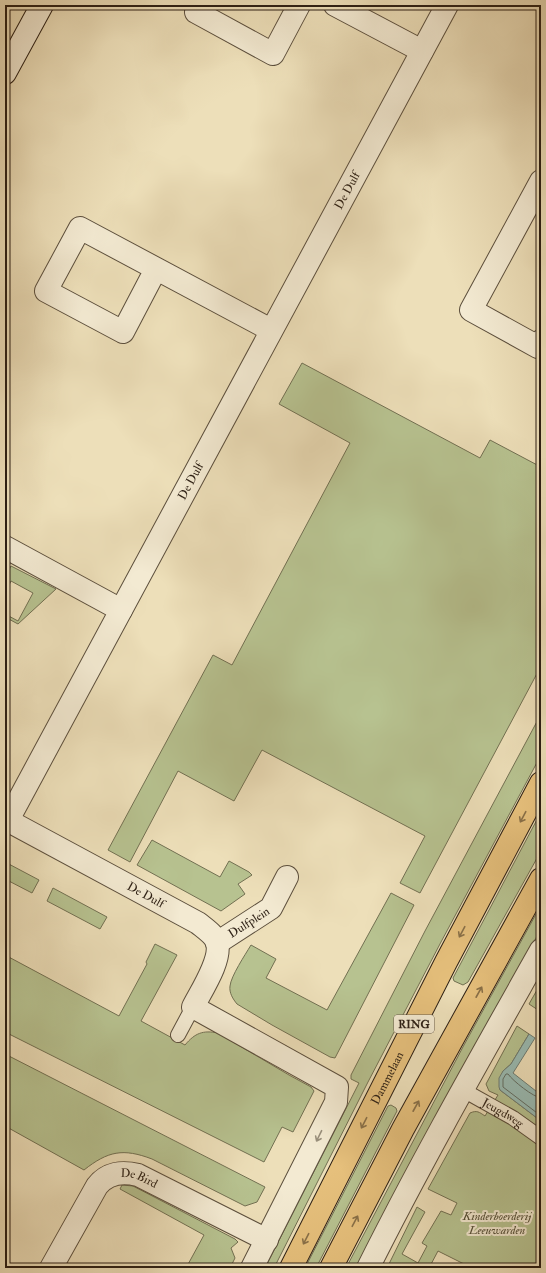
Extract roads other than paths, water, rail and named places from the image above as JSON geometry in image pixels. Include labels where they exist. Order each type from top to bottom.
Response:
[{"type":"main road","name":"Dammelaan","points":[[291,1268],[446,962],[541,783]]},
{"type":"main road","points":[[330,1268],[403,1129],[541,879]]},
{"type":"street","points":[[5,73],[42,5]]},
{"type":"street","points":[[200,5],[196,12],[273,54],[299,5]]},
{"type":"street","points":[[335,5],[422,51]]},
{"type":"street","name":"De Dulf","points":[[217,943],[209,932],[198,922],[6,819],[121,610],[447,5]]},
{"type":"street","points":[[541,181],[471,310],[538,347],[541,341]]},
{"type":"street","points":[[156,269],[123,332],[46,291],[80,228],[271,330]]},
{"type":"street","points":[[5,547],[121,610]]},
{"type":"street","name":"Dulfplein","points":[[217,943],[271,908],[287,877]]},
{"type":"street","points":[[217,943],[217,958],[212,971],[193,1006],[337,1087],[336,1102],[252,1268]]},
{"type":"street","points":[[368,1268],[463,1090],[541,950]]},
{"type":"street","name":"De Bird","points":[[51,1268],[97,1186],[105,1178],[118,1173],[128,1172],[138,1175],[267,1240]]},
{"type":"lane","points":[[178,1035],[193,1006]]},
{"type":"lane","name":"Jeugdweg","points":[[463,1090],[513,1118],[541,1138]]},
{"type":"water","points":[[529,1034],[535,1038],[513,1073],[541,1095],[541,1121],[500,1090],[499,1087],[499,1078],[503,1071],[511,1064]]},
{"type":"park label","name":"Kinderboerderij Leeuwarden","points":[[497,1223]]}]
